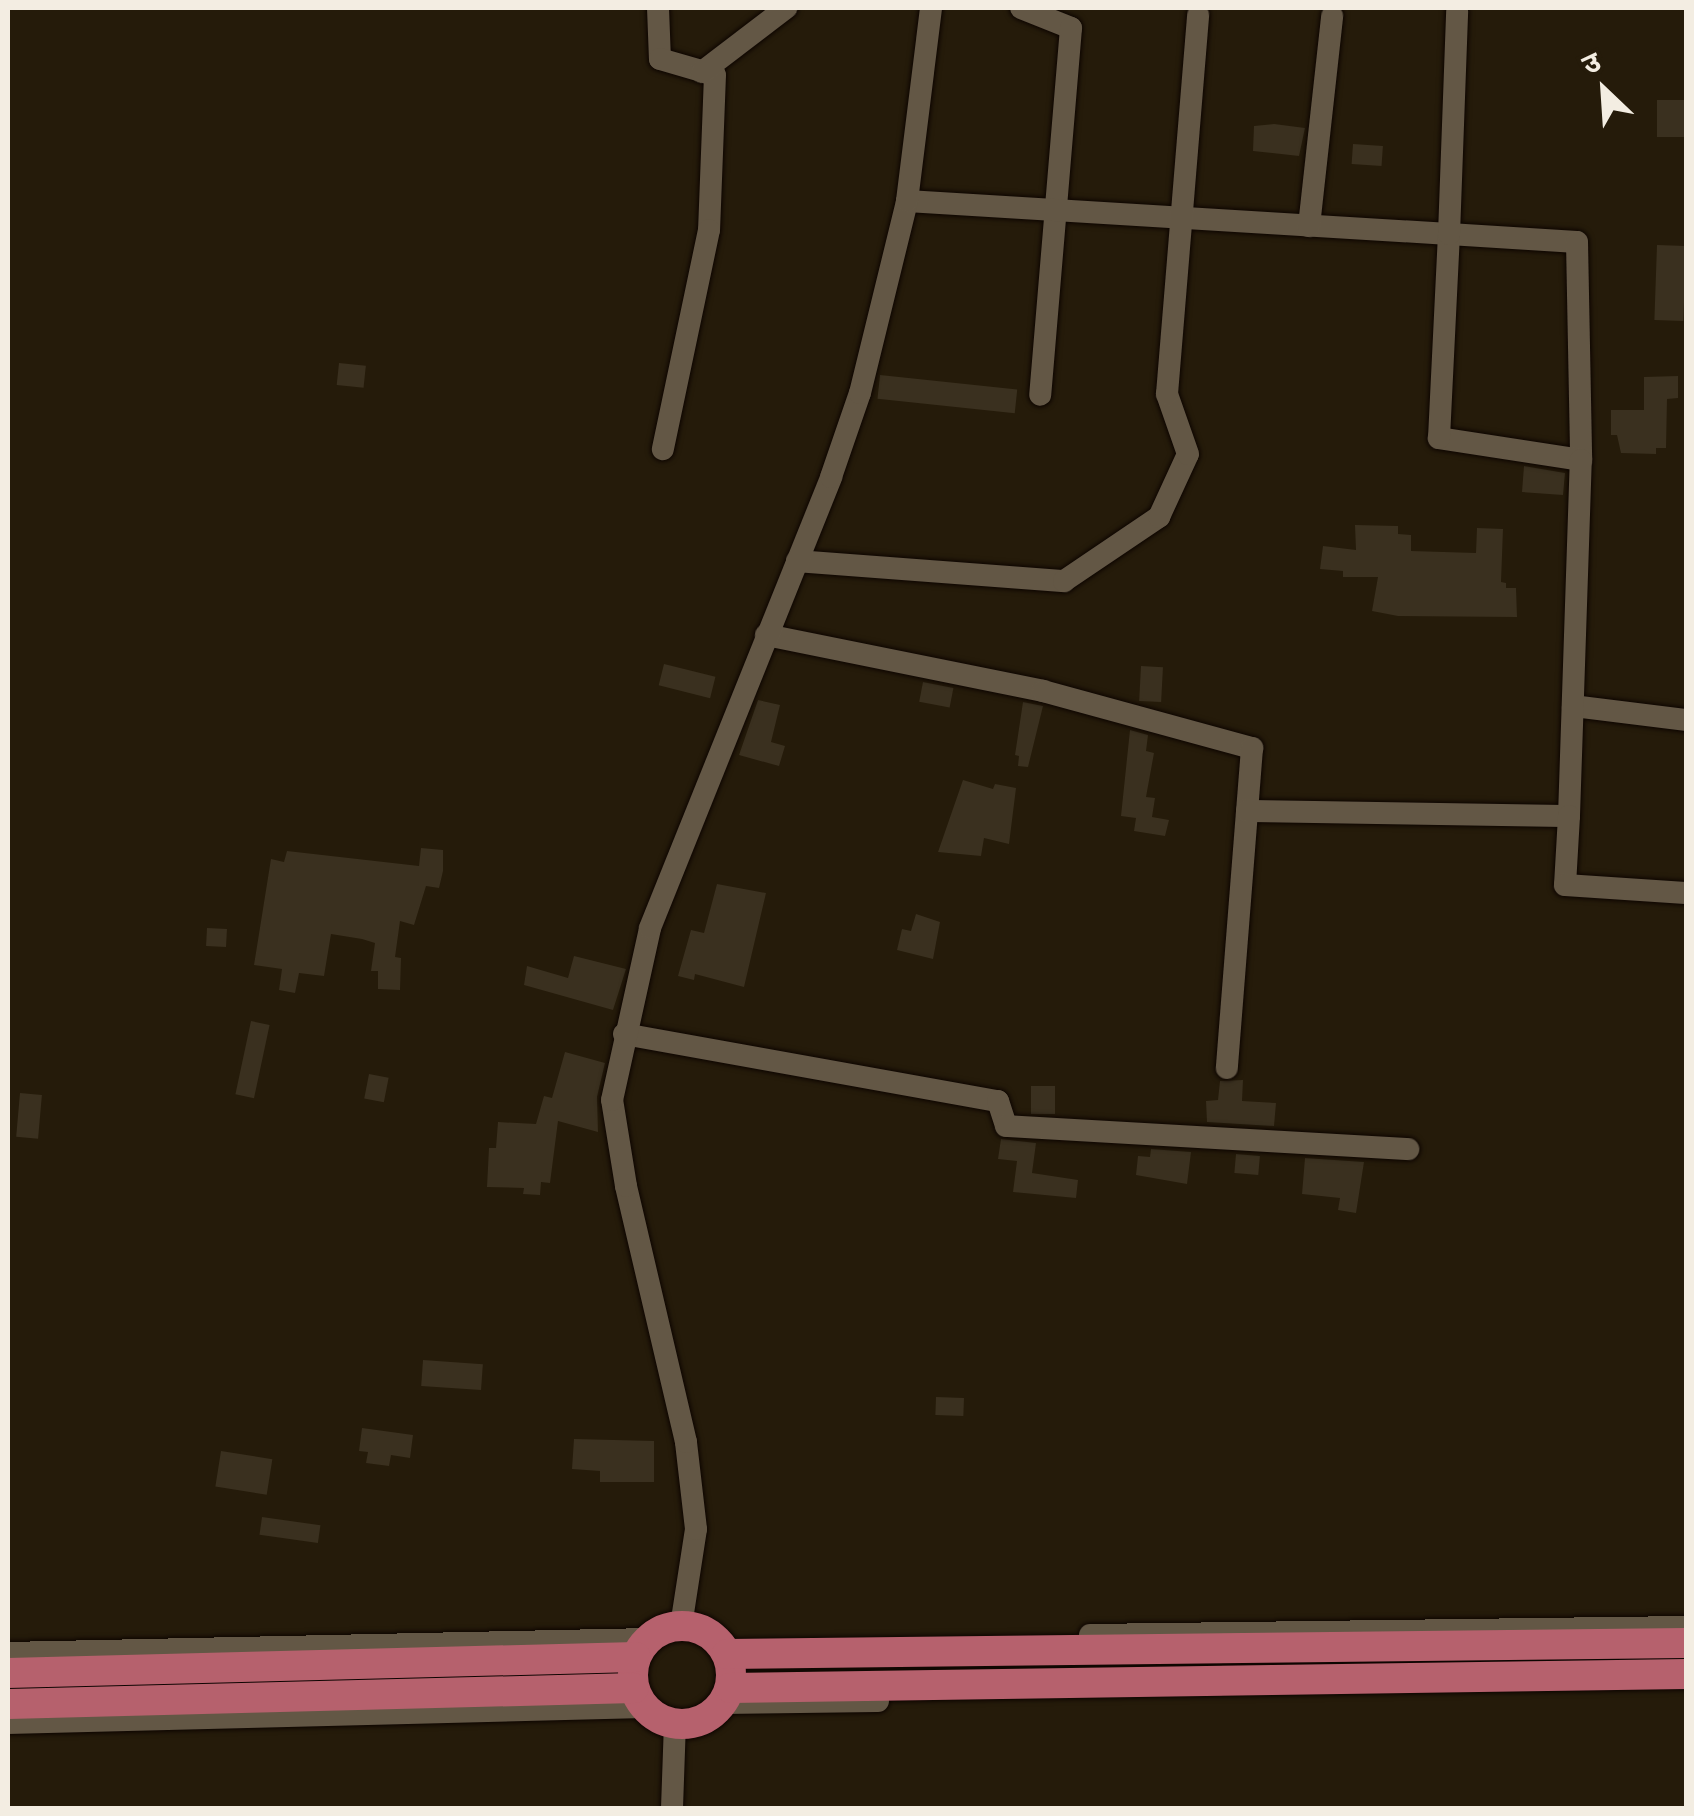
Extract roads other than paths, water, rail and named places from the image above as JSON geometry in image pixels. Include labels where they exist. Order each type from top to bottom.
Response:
[{"type":"main road","points":[[8,1673],[643,1648],[680,1626],[703,1630],[722,1647],[1686,1643]]},
{"type":"main road","points":[[722,1647],[726,1696]]},
{"type":"main road","points":[[640,1697],[643,1648]]},
{"type":"main road","points":[[8,1704],[640,1697],[676,1724],[696,1722],[726,1696],[1686,1674]]},
{"type":"street","points":[[658,8],[660,59],[715,75],[709,230],[662,448]]},
{"type":"street","points":[[702,72],[786,8]]},
{"type":"street","points":[[680,1626],[696,1528],[686,1442],[626,1186],[612,1100],[650,928],[860,393],[907,201],[932,8]]},
{"type":"street","points":[[1020,8],[1071,28],[1040,396]]},
{"type":"street","points":[[1457,11],[1439,438],[1582,460]]},
{"type":"street","points":[[796,561],[1064,581],[1160,518],[1188,454],[1167,394],[1198,14]]},
{"type":"street","points":[[1309,226],[1332,16]]},
{"type":"street","points":[[907,201],[1578,242],[1582,460],[1564,885],[1686,893]]},
{"type":"street","points":[[766,634],[1043,691],[1252,748],[1228,1068]]},
{"type":"street","points":[[1573,706],[1686,720]]},
{"type":"street","points":[[1247,811],[1569,816]]},
{"type":"street","points":[[624,1034],[998,1101],[1006,1126],[1408,1150]]},
{"type":"street","points":[[722,1647],[1686,1627]]},
{"type":"street","points":[[8,1653],[643,1648]]},
{"type":"street","points":[[726,1696],[1686,1687]]},
{"type":"street","points":[[8,1723],[640,1697]]},
{"type":"street","points":[[672,1808],[676,1724]]}]
